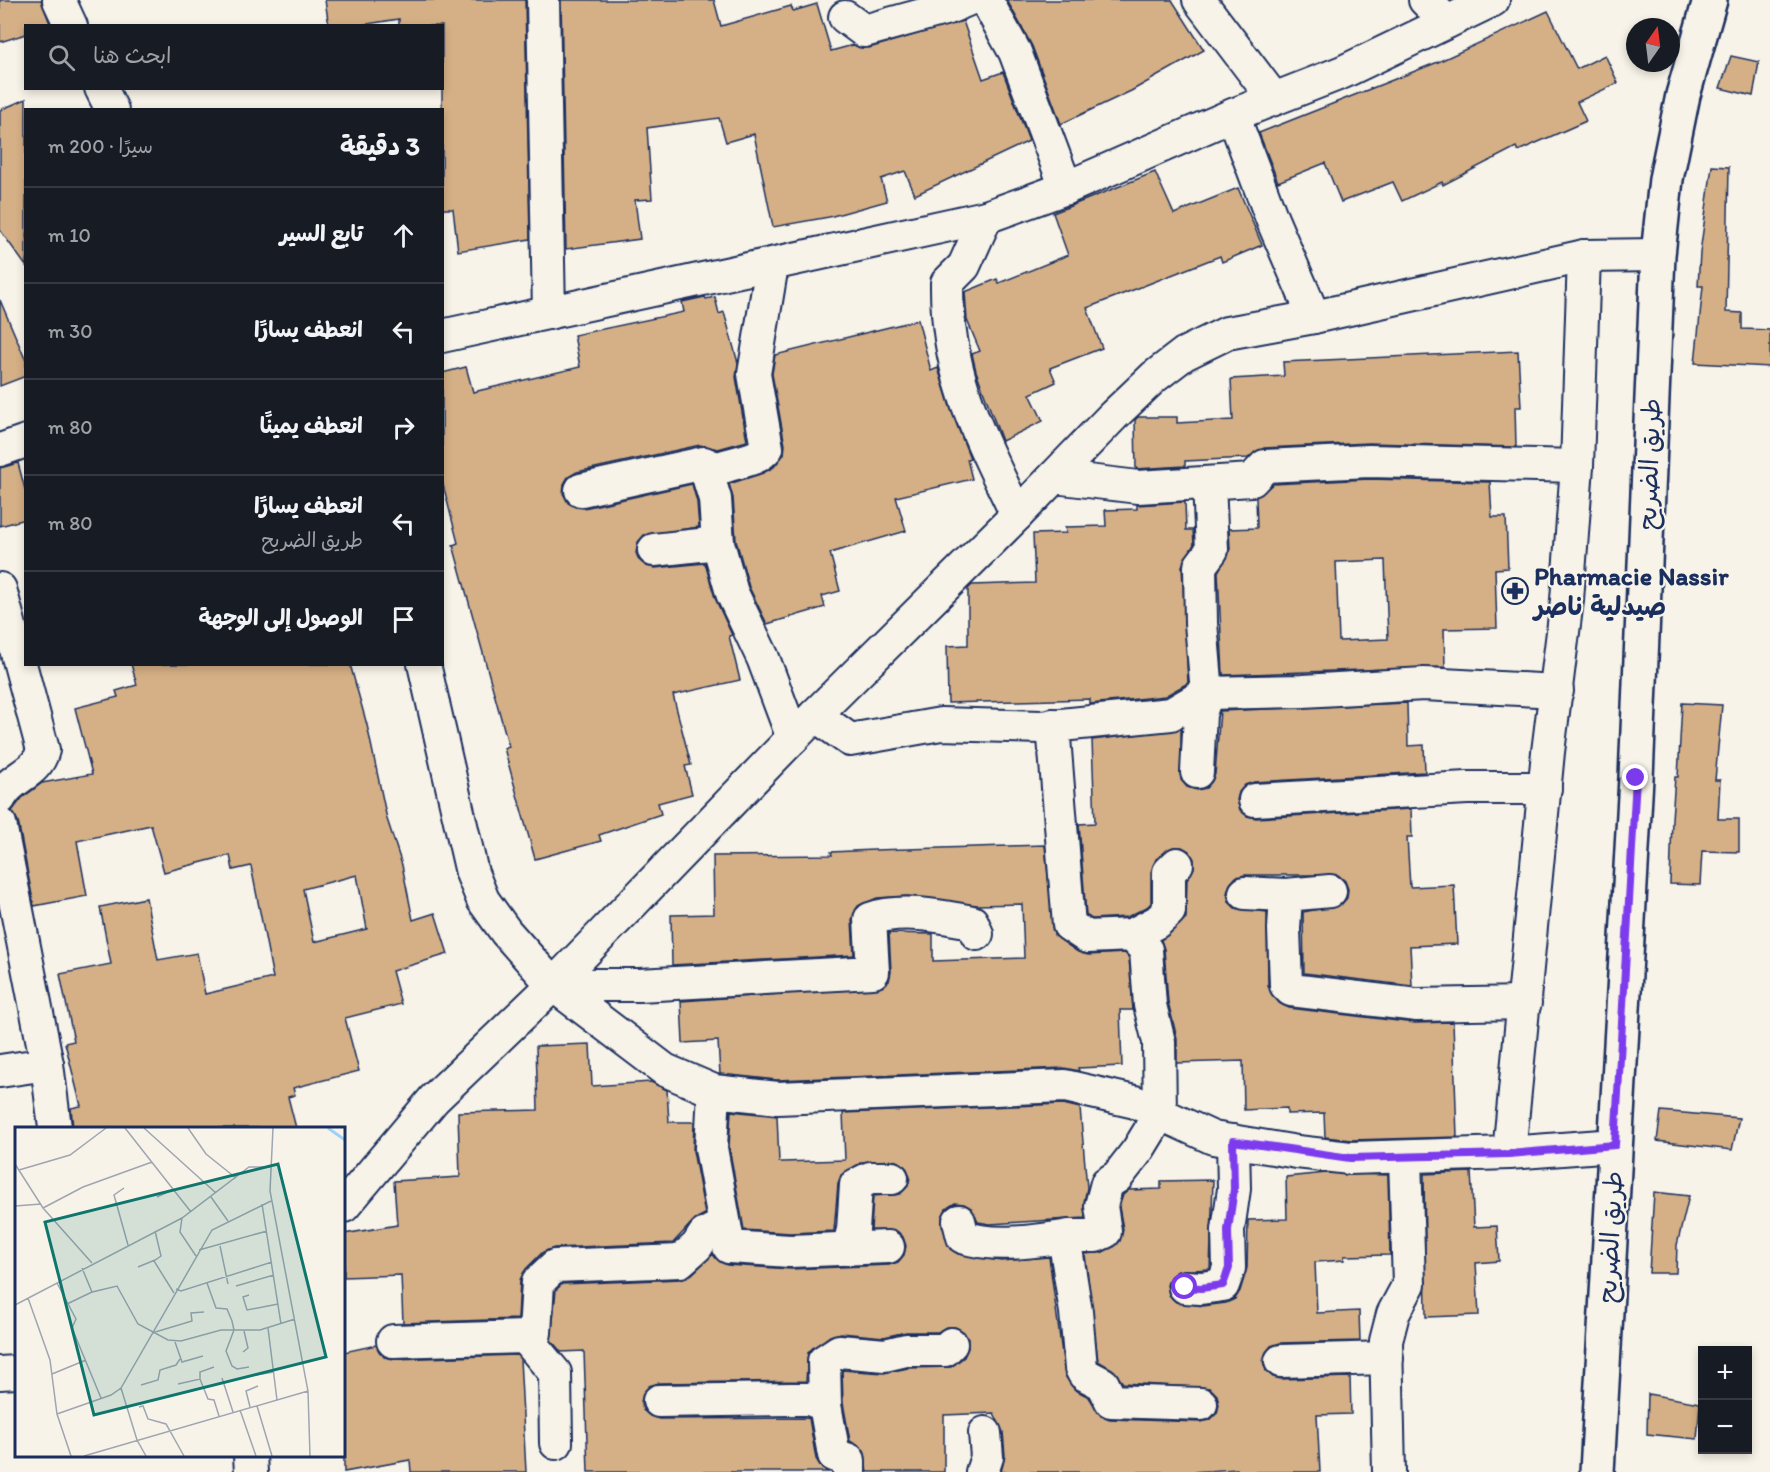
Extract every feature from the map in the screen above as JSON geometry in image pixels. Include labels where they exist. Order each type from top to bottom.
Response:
[{"type":"street","points":[[59,0],[70,24]]},
{"type":"street","points":[[543,0],[549,312]]},
{"type":"street","points":[[845,17],[864,31],[948,8],[967,0]]},
{"type":"street","points":[[986,0],[1015,52],[1066,188]]},
{"type":"street","points":[[1199,0],[1274,99]]},
{"type":"street","points":[[1425,0],[1447,22]]},
{"type":"street","points":[[444,336],[986,217],[1066,188],[1233,115],[1342,72],[1493,0]]},
{"type":"street","name":"طريق الضريح","points":[[1597,1472],[1636,766],[1658,255],[1666,179],[1705,1]]},
{"type":"street","points":[[102,90],[111,108]]},
{"type":"street","points":[[1233,115],[1272,219],[1314,317]]},
{"type":"street","points":[[986,217],[964,266],[947,284],[947,314],[958,379],[970,414],[1017,515]]},
{"type":"street","points":[[345,1205],[434,1099],[553,985],[815,715],[1017,515],[1121,408],[1185,354],[1227,333],[1314,317],[1584,256],[1658,255]]},
{"type":"street","points":[[1509,1154],[1545,788],[1557,691],[1577,466],[1584,256]]},
{"type":"street","points":[[772,265],[754,374],[767,448],[761,456],[716,468],[708,476],[715,499],[718,543],[732,593],[763,658],[793,738]]},
{"type":"street","points":[[0,450],[24,442]]},
{"type":"street","points":[[1054,477],[1138,487],[1252,480],[1265,466],[1369,461],[1577,466]]},
{"type":"street","points":[[581,489],[704,463],[716,468]]},
{"type":"street","points":[[1197,772],[1200,714],[1207,693],[1201,623],[1200,566],[1212,550],[1209,483]]},
{"type":"street","points":[[654,550],[718,543]]},
{"type":"street","points":[[0,589],[17,629],[24,662]]},
{"type":"street","points":[[0,798],[6,786],[35,768],[43,750],[25,666]]},
{"type":"street","points":[[424,666],[472,873],[483,900],[506,932],[553,985],[665,1070],[714,1091],[757,1098],[778,1098],[1065,1086],[1135,1102],[1213,1138],[1350,1158],[1509,1154],[1615,1145]]},
{"type":"street","points":[[815,715],[850,740],[941,724],[1053,725],[1172,714],[1207,693],[1303,691],[1424,684],[1557,691]]},
{"type":"street","points":[[1053,725],[1069,925],[1087,937],[1132,935],[1157,922],[1169,911],[1169,872],[1177,864]]},
{"type":"street","points":[[1255,800],[1467,788],[1545,788]]},
{"type":"street","points":[[0,824],[48,1064],[55,1127]]},
{"type":"street","points":[[1245,893],[1286,895],[1330,891]]},
{"type":"street","points":[[1286,895],[1284,929],[1286,985],[1291,990],[1417,1005],[1525,1004]]},
{"type":"street","points":[[553,985],[639,985],[873,972],[870,919],[884,914],[939,916],[972,922],[977,934]]},
{"type":"street","points":[[959,1221],[963,1237],[978,1242],[1038,1241],[1070,1236],[1096,1236],[1105,1232],[1101,1206],[1107,1183],[1117,1177],[1138,1150],[1160,1114],[1160,1042],[1150,1005],[1146,950],[1132,935]]},
{"type":"street","points":[[0,1071],[48,1064]]},
{"type":"street","points":[[714,1091],[711,1148],[723,1225],[729,1247],[790,1251],[888,1247]]},
{"type":"street","points":[[1185,1287],[1201,1288],[1223,1285],[1229,1268],[1228,1230],[1234,1189],[1233,1141]]},
{"type":"street","points":[[1389,1472],[1386,1341],[1393,1314],[1409,1284],[1405,1158]]},
{"type":"street","points":[[848,1249],[853,1230],[856,1185],[870,1178],[892,1178]]},
{"type":"street","points":[[393,1341],[525,1337],[535,1334],[538,1282],[555,1266],[680,1261],[697,1246],[704,1235],[723,1225]]},
{"type":"street","points":[[1070,1236],[1066,1249],[1084,1374],[1103,1384],[1111,1401],[1201,1404]]},
{"type":"street","points":[[525,1337],[555,1372],[556,1443]]},
{"type":"street","points":[[849,1472],[849,1460],[834,1455],[825,1405],[824,1361],[839,1351],[885,1355],[906,1350],[945,1350],[951,1344]]},
{"type":"street","points":[[1281,1361],[1387,1359]]},
{"type":"street","points":[[0,1373],[15,1372]]},
{"type":"street","points":[[659,1401],[791,1398],[809,1399],[825,1405]]},
{"type":"street","points":[[982,1472],[987,1457],[985,1433]]},
{"type":"street","points":[[250,1457],[251,1472]]},
{"type":"building","points":[[0,0],[41,0],[50,24],[24,24],[24,35],[0,42]]},
{"type":"building","points":[[325,0],[525,0],[530,239],[458,251],[453,209],[444,209],[442,90],[444,90],[444,24],[399,24],[399,19],[368,24],[329,24]]},
{"type":"building","points":[[561,0],[714,0],[721,26],[791,6],[793,11],[817,4],[831,51],[853,45],[869,48],[963,21],[983,79],[1003,72],[1029,141],[915,195],[905,171],[881,179],[887,201],[829,217],[773,227],[754,134],[726,142],[719,118],[647,128],[652,199],[635,200],[640,239],[566,249]]},
{"type":"building","points":[[1007,0],[1172,0],[1204,50],[1131,91],[1061,124],[1032,46]]},
{"type":"building","points":[[1548,11],[1577,69],[1605,55],[1618,83],[1577,102],[1586,121],[1518,151],[1516,147],[1443,185],[1442,182],[1402,201],[1393,182],[1341,202],[1325,163],[1278,182],[1259,133],[1438,62]]},
{"type":"building","points":[[1731,56],[1759,62],[1753,96],[1720,88]]},
{"type":"building","points":[[26,99],[26,108],[24,108],[24,263],[0,230],[0,110]]},
{"type":"building","points":[[1712,166],[1729,167],[1726,312],[1742,313],[1742,329],[1770,330],[1770,367],[1695,363],[1703,286],[1698,286],[1700,253]]},
{"type":"building","points":[[1155,172],[1174,214],[1238,188],[1262,245],[1222,262],[1220,256],[1087,308],[1102,348],[1050,368],[1056,382],[1030,394],[1043,421],[1002,441],[976,371],[972,354],[980,351],[967,320],[965,292],[997,279],[999,283],[1068,255],[1053,213]]},
{"type":"building","points":[[715,297],[719,314],[724,312],[738,363],[736,377],[747,441],[718,449],[700,445],[577,472],[568,477],[563,493],[568,503],[584,508],[692,484],[697,502],[699,527],[644,535],[638,542],[636,553],[639,560],[646,566],[655,568],[705,563],[715,598],[732,635],[729,636],[740,680],[673,695],[691,765],[685,766],[692,794],[658,803],[661,814],[599,835],[601,841],[535,859],[504,748],[509,747],[453,545],[458,543],[444,489],[444,372],[466,367],[473,392],[580,367],[574,335],[684,312],[682,302]]},
{"type":"building","points":[[0,300],[24,356],[24,377],[0,386]]},
{"type":"building","points":[[918,320],[931,371],[938,368],[951,410],[970,458],[967,459],[972,479],[896,497],[906,531],[830,553],[840,591],[822,596],[825,607],[767,624],[749,587],[736,540],[733,498],[729,484],[774,467],[784,454],[785,445],[772,374],[775,355]]},
{"type":"building","points":[[1518,351],[1521,407],[1515,407],[1516,447],[1369,443],[1264,448],[1248,458],[1185,461],[1185,466],[1136,469],[1135,420],[1138,417],[1177,417],[1177,423],[1233,420],[1231,379],[1284,376],[1283,362]]},
{"type":"building","points":[[18,463],[24,486],[24,520],[0,526],[0,468]]},
{"type":"building","points":[[1369,479],[1490,482],[1492,517],[1506,517],[1508,568],[1495,569],[1497,628],[1444,629],[1445,667],[1223,675],[1218,572],[1230,550],[1229,529],[1257,528],[1256,497],[1273,484]],"holes":[[[1385,560],[1388,639],[1339,641],[1336,562]]]},
{"type":"building","points":[[1185,502],[1186,530],[1193,530],[1194,544],[1182,566],[1188,683],[1165,696],[1090,704],[1090,699],[948,703],[947,646],[968,645],[968,589],[972,585],[1035,583],[1033,534],[1066,533],[1065,527],[1106,526],[1105,510],[1137,509],[1137,505]]},
{"type":"building","points":[[132,666],[351,666],[367,725],[387,819],[402,865],[413,920],[435,913],[448,954],[392,971],[401,1004],[345,1018],[359,1071],[293,1088],[295,1095],[288,1097],[296,1127],[73,1127],[71,1108],[81,1106],[65,1043],[74,1041],[60,974],[111,964],[100,907],[146,898],[158,960],[197,953],[205,994],[273,978],[251,866],[233,870],[230,855],[164,872],[151,825],[77,841],[87,896],[34,906],[18,821],[12,811],[22,798],[42,783],[92,774],[75,708],[118,697],[116,691],[137,685]],"holes":[[[357,875],[367,929],[314,942],[303,889]]]},
{"type":"building","points":[[1407,703],[1408,746],[1424,745],[1425,772],[1254,782],[1245,785],[1239,792],[1237,800],[1240,810],[1247,816],[1256,818],[1411,809],[1412,837],[1407,837],[1410,887],[1454,885],[1457,944],[1410,946],[1412,986],[1304,973],[1303,912],[1341,905],[1347,898],[1348,889],[1345,881],[1338,875],[1245,875],[1236,877],[1230,884],[1227,893],[1229,902],[1235,908],[1267,912],[1268,986],[1279,1003],[1289,1008],[1415,1023],[1453,1022],[1457,1137],[1351,1140],[1325,1137],[1324,1113],[1287,1114],[1287,1108],[1244,1110],[1243,1061],[1177,1063],[1177,1038],[1168,1002],[1164,949],[1161,940],[1186,918],[1187,879],[1194,868],[1194,859],[1189,851],[1182,847],[1173,847],[1156,859],[1151,872],[1151,903],[1147,907],[1127,917],[1092,919],[1086,915],[1079,824],[1095,823],[1092,740],[1181,729],[1181,780],[1187,787],[1197,790],[1206,788],[1215,774],[1220,711]]},
{"type":"building","points":[[1682,703],[1722,705],[1715,780],[1720,780],[1718,819],[1739,819],[1739,852],[1702,851],[1700,885],[1670,884],[1672,819],[1675,777],[1678,777]]},
{"type":"building","points":[[1045,845],[1054,935],[1078,952],[1088,955],[1125,953],[1129,958],[1133,1010],[1120,1010],[1122,1066],[1078,1068],[1079,1071],[1064,1068],[777,1080],[720,1074],[718,1041],[683,1043],[681,1001],[882,987],[889,981],[891,972],[889,933],[933,934],[933,961],[1024,958],[1022,904],[977,905],[907,896],[877,898],[858,906],[852,920],[854,955],[672,965],[671,915],[714,914],[713,856],[832,855],[831,852]]},
{"type":"building","points":[[590,1044],[592,1086],[651,1082],[667,1090],[669,1122],[694,1122],[693,1151],[705,1214],[695,1219],[673,1243],[554,1248],[543,1252],[526,1269],[520,1280],[518,1319],[403,1323],[401,1275],[345,1277],[345,1234],[397,1225],[394,1181],[460,1177],[458,1112],[538,1110],[536,1046]]},
{"type":"building","points":[[1063,1104],[1080,1108],[1087,1188],[1084,1202],[1085,1218],[990,1224],[978,1222],[971,1208],[955,1203],[946,1209],[942,1217],[942,1225],[950,1249],[958,1254],[1001,1261],[1049,1257],[1065,1376],[1075,1390],[1089,1397],[1101,1416],[1110,1419],[1201,1422],[1210,1420],[1217,1413],[1219,1405],[1217,1395],[1210,1388],[1123,1383],[1112,1369],[1098,1361],[1085,1254],[1103,1252],[1120,1241],[1123,1229],[1119,1207],[1123,1195],[1129,1190],[1161,1189],[1161,1181],[1213,1180],[1210,1269],[1178,1271],[1170,1277],[1167,1285],[1169,1295],[1176,1302],[1203,1306],[1226,1303],[1235,1299],[1240,1291],[1247,1268],[1248,1220],[1287,1219],[1286,1177],[1326,1173],[1388,1175],[1390,1255],[1344,1256],[1344,1260],[1315,1262],[1317,1313],[1359,1311],[1360,1341],[1280,1343],[1271,1346],[1263,1361],[1266,1371],[1273,1377],[1281,1379],[1350,1377],[1351,1414],[1317,1415],[1320,1472],[1237,1472],[1237,1469],[1191,1472],[1001,1472],[1005,1456],[1003,1432],[994,1413],[944,1415],[944,1472],[867,1472],[864,1450],[850,1441],[843,1403],[842,1370],[884,1373],[908,1368],[951,1367],[964,1357],[968,1348],[968,1339],[964,1332],[955,1327],[946,1327],[938,1332],[906,1332],[884,1337],[841,1333],[830,1336],[808,1353],[806,1381],[659,1383],[649,1386],[643,1393],[641,1402],[643,1410],[659,1419],[809,1418],[816,1459],[828,1472],[588,1472],[584,1351],[561,1352],[551,1340],[556,1290],[562,1284],[681,1279],[692,1274],[713,1254],[720,1262],[727,1265],[791,1269],[889,1265],[898,1262],[904,1255],[906,1246],[903,1237],[897,1231],[871,1230],[873,1196],[900,1194],[908,1186],[910,1177],[907,1169],[901,1163],[893,1160],[862,1162],[841,1175],[838,1184],[834,1231],[790,1233],[744,1230],[729,1147],[731,1111],[777,1116],[779,1162],[783,1162],[845,1160],[843,1113]]},
{"type":"building","points":[[1661,1111],[1739,1118],[1732,1150],[1657,1141]]},
{"type":"building","points":[[1471,1172],[1474,1227],[1497,1226],[1499,1261],[1476,1263],[1479,1315],[1426,1317],[1424,1174]]},
{"type":"building","points":[[1654,1192],[1689,1196],[1677,1245],[1676,1273],[1649,1273]]},
{"type":"building","points":[[376,1345],[384,1357],[394,1359],[517,1355],[520,1359],[526,1472],[411,1472],[410,1460],[344,1472],[345,1352]]},
{"type":"building","points":[[1648,1394],[1698,1403],[1697,1439],[1647,1434]]},
{"type":"place","name":"Pharmacie Nassir صيدلية ناصر","points":[[1515,591]]},
{"type":"route","points":[[1185,1287],[1201,1288],[1223,1285],[1229,1268],[1228,1230],[1234,1189],[1233,1141],[1350,1158],[1509,1154],[1615,1145],[1636,778]]}]
